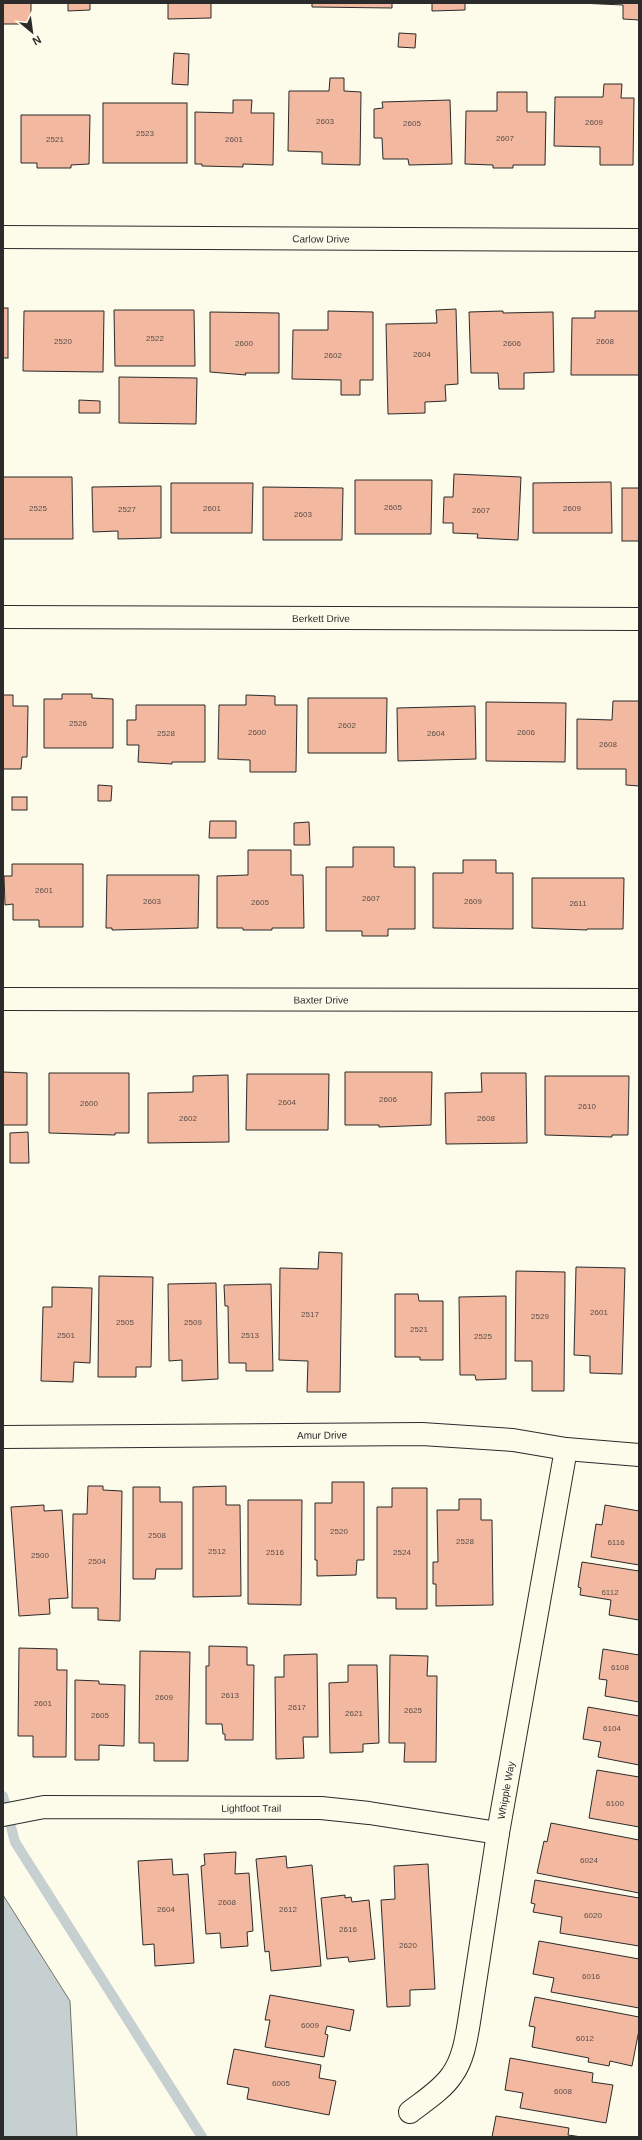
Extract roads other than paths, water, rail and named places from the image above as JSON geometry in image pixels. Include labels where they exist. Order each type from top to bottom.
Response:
[{"type":"street","name":"Carlow Drive","points":[[3,237],[639,240]]},
{"type":"street","name":"Berkett Drive","points":[[3,617],[639,619]]},
{"type":"street","name":"Baxter Drive","points":[[3,999],[639,1000]]},
{"type":"street","name":"Amur Drive","points":[[3,1437],[422,1434],[513,1440],[566,1449],[639,1455]]},
{"type":"street","name":"Whipple Way","points":[[410,2112],[437,2091],[452,2076],[463,2052],[498,1833],[566,1449]]},
{"type":"street","name":"Lightfoot Trail","points":[[3,1815],[44,1807],[320,1808],[369,1813],[498,1833]]},
{"type":"waterway","points":[[3,1796],[15,1842],[202,2137]]}]
